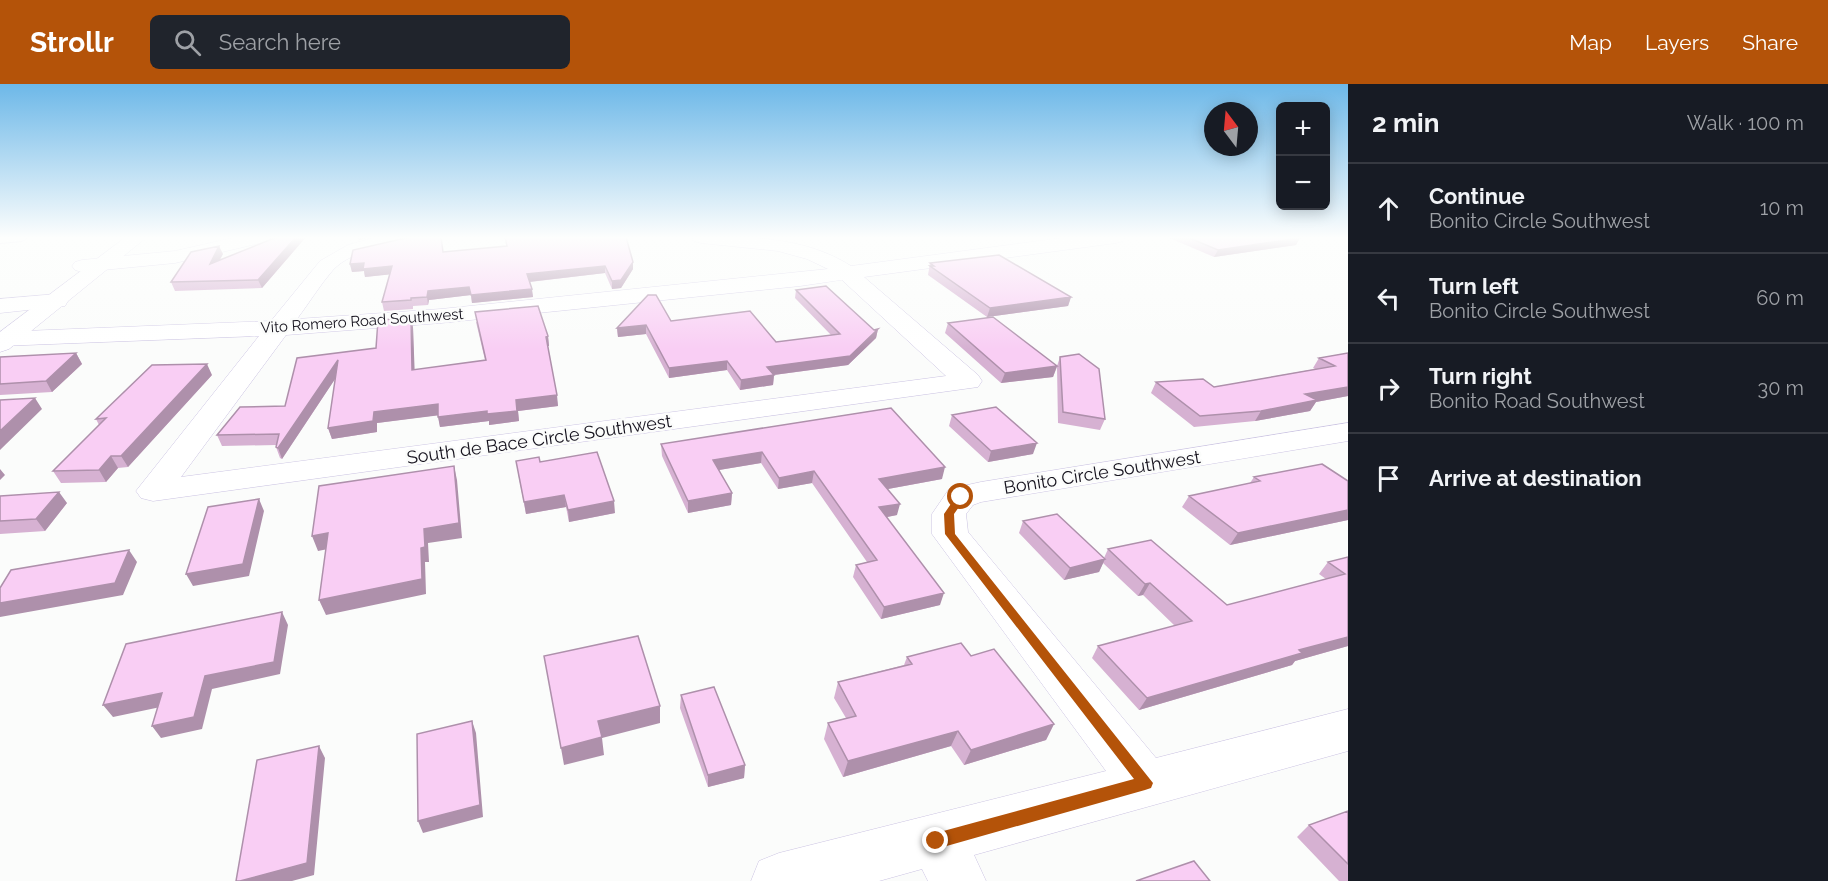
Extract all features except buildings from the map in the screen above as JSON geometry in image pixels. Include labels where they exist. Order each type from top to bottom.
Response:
[{"type":"street","points":[[2,337],[32,303],[71,274]]},
{"type":"street","points":[[2,337],[93,274]]},
{"type":"street","points":[[277,328],[319,274]]},
{"type":"street","name":"Vito Romero Road Southwest","points":[[2,337],[277,328],[441,316],[836,274]]},
{"type":"street","name":"South de Bace Circle Southwest","points":[[277,328],[153,491],[968,381],[848,274]]},
{"type":"street","points":[[0,306],[57,301]]},
{"type":"street","name":"Bonito Circle Southwest","points":[[1145,783],[950,534],[949,514],[961,497],[981,492],[1348,432]]},
{"type":"street","points":[[779,881],[947,861],[1145,783],[1348,730]]},
{"type":"route","points":[[936,841],[1145,783],[950,534],[949,514],[961,497]]}]
